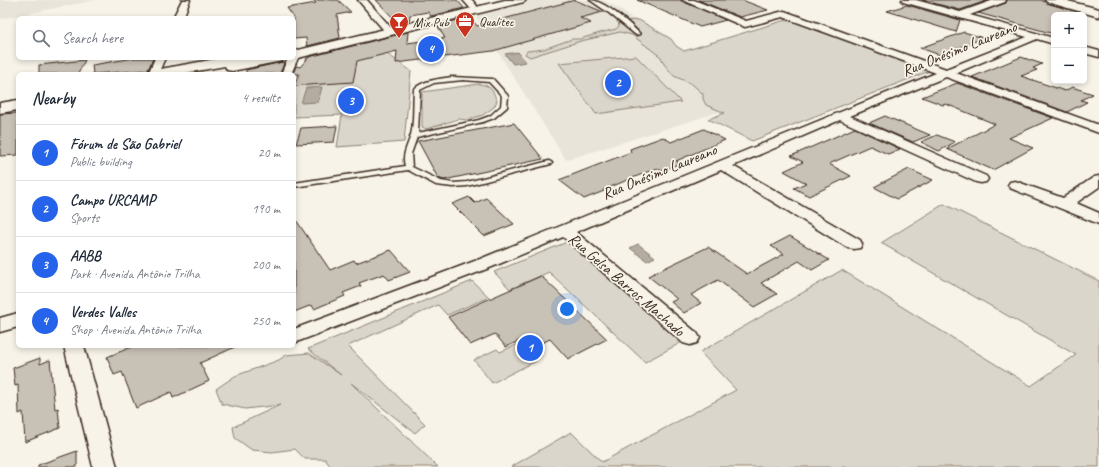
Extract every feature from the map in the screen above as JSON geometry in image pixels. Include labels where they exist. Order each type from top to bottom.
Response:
[{"type":"main road","points":[[296,53],[387,30],[470,3],[498,0]]},
{"type":"main road","points":[[296,48],[387,30],[520,0]]},
{"type":"main road","points":[[1051,0],[1099,13]]},
{"type":"main road","points":[[166,72],[234,60]]},
{"type":"main road","points":[[203,72],[266,60]]},
{"type":"main road","points":[[0,102],[16,98]]},
{"type":"main road","points":[[0,108],[16,105]]},
{"type":"street","points":[[179,16],[186,0]]},
{"type":"street","points":[[362,0],[387,30]]},
{"type":"street","points":[[686,0],[745,24],[784,14],[1099,129]]},
{"type":"street","points":[[906,0],[1051,40]]},
{"type":"street","points":[[961,15],[1002,0]]},
{"type":"street","name":"Rua Onésimo Laureano","points":[[296,335],[486,263],[946,72],[1037,36]]},
{"type":"street","points":[[1087,51],[1099,54]]},
{"type":"street","points":[[155,72],[159,60]]},
{"type":"street","points":[[287,72],[292,60]]},
{"type":"street","points":[[840,116],[981,179]]},
{"type":"street","points":[[722,165],[854,244]]},
{"type":"street","points":[[1065,204],[1099,180]]},
{"type":"street","points":[[1015,185],[1099,219]]},
{"type":"street","name":"Rua Gelsa Barros Machado","points":[[564,230],[690,338]]},
{"type":"street","points":[[0,325],[16,321]]},
{"type":"street","points":[[75,348],[105,467]]},
{"type":"lane","points":[[592,0],[611,12],[638,34]]},
{"type":"lane","points":[[409,168],[406,160],[414,136],[417,89],[431,81],[477,79],[491,80],[505,96],[504,107],[492,117],[481,122],[414,136]]},
{"type":"lane","points":[[296,185],[409,168],[438,183],[453,185],[466,184],[549,162]]},
{"type":"shaded area","points":[[0,0],[96,0],[0,19]]},
{"type":"shaded area","points":[[531,0],[603,0],[622,10],[672,52],[722,111],[566,160],[474,14]]},
{"type":"shaded area","points":[[789,19],[932,70],[752,141],[708,119],[725,113],[706,105],[703,99],[703,94],[692,84],[674,76],[664,64],[661,57],[632,35],[620,32],[581,41],[530,57],[525,54],[527,51],[544,49],[572,39],[580,39],[616,29],[619,26],[618,21],[639,20],[671,39],[676,46],[684,51]]},
{"type":"shaded area","points":[[368,40],[411,71],[404,142],[337,147],[342,115],[296,117],[296,82],[308,55]]},
{"type":"shaded area","points":[[518,52],[526,62],[513,64],[505,54]]},
{"type":"shaded area","points":[[636,56],[681,102],[596,114],[559,63]]},
{"type":"shaded area","points":[[479,84],[488,87],[492,91],[497,101],[494,107],[483,115],[467,120],[459,119],[426,129],[422,127],[422,92]]},
{"type":"shaded area","points":[[322,87],[318,102],[301,103],[306,88]]},
{"type":"shaded area","points":[[944,204],[1099,281],[1099,467],[511,467],[571,432],[602,462],[736,390],[700,352],[842,270],[1031,386],[1076,355],[881,243]]},
{"type":"shaded area","points":[[567,242],[682,342],[645,362],[549,272],[510,289],[494,272]]},
{"type":"shaded area","points":[[638,244],[655,257],[647,261],[630,248]]},
{"type":"shaded area","points":[[472,281],[489,297],[447,315],[438,305],[348,346],[425,424],[415,433],[351,383],[438,467],[331,467],[325,459],[305,459],[295,449],[272,452],[252,450],[235,438],[233,427],[280,405],[245,409],[222,404],[216,389],[235,376],[279,360],[286,355],[309,353],[341,375],[308,349]]},
{"type":"shaded area","points":[[521,343],[536,361],[492,383],[474,360],[497,349],[500,352]]},
{"type":"building","points":[[313,0],[338,0],[351,12],[337,15],[340,38],[307,46],[306,38],[296,39],[296,16],[293,16],[287,8],[316,3]]},
{"type":"building","points":[[376,0],[457,0],[464,8],[431,16],[428,12],[410,15],[409,22],[399,24]]},
{"type":"building","points":[[575,0],[603,12],[580,18],[591,23],[493,51],[396,63],[397,51],[357,61],[353,82],[296,86],[299,74],[294,72],[296,66],[300,67],[309,57],[408,32],[407,43],[445,38],[437,25],[470,17],[477,26]]},
{"type":"building","points":[[637,0],[681,0],[726,20],[700,27]]},
{"type":"building","points":[[698,0],[742,0],[768,10],[740,17]]},
{"type":"building","points":[[922,0],[989,0],[960,10]]},
{"type":"building","points":[[1007,0],[1041,0],[1078,12],[1051,12],[1051,33],[978,13],[1006,3]]},
{"type":"building","points":[[907,5],[960,20],[956,32],[887,11]]},
{"type":"building","points":[[964,32],[983,38],[940,55],[920,48]]},
{"type":"building","points":[[1021,57],[1042,64],[1033,68],[1037,70],[1021,76],[1065,91],[1072,87],[1093,94],[1081,100],[1087,102],[1067,112],[972,77]]},
{"type":"building","points":[[85,60],[79,72],[39,72],[39,65]]},
{"type":"building","points":[[122,60],[152,60],[148,70],[93,72],[92,65]]},
{"type":"building","points":[[282,62],[284,63],[281,72],[246,72],[246,70]]},
{"type":"building","points":[[957,83],[1053,118],[1009,138],[1033,148],[993,170],[947,149],[995,124],[946,104],[943,105],[922,97]]},
{"type":"building","points":[[16,113],[16,155],[0,156],[0,114]]},
{"type":"building","points":[[885,116],[930,135],[913,142],[869,123]]},
{"type":"building","points":[[514,123],[543,159],[444,180],[438,178],[418,141]]},
{"type":"building","points":[[337,126],[334,142],[296,144],[301,128]]},
{"type":"building","points":[[855,128],[900,149],[888,154],[870,146],[829,164],[851,176],[809,196],[794,188],[806,183],[784,171],[803,162],[791,156]]},
{"type":"building","points":[[704,129],[725,140],[676,161],[680,163],[662,171],[657,168],[584,199],[559,180],[631,152],[630,149],[663,137],[671,142]]},
{"type":"building","points":[[937,135],[955,142],[939,151],[921,142]]},
{"type":"building","points":[[909,169],[933,180],[897,199],[874,187]]},
{"type":"building","points":[[469,197],[475,203],[486,198],[514,224],[484,236],[452,204]]},
{"type":"building","points":[[296,220],[330,270],[354,260],[356,263],[391,250],[410,272],[389,280],[384,274],[359,283],[361,286],[343,293],[345,296],[314,309],[312,305],[296,311]]},
{"type":"building","points":[[790,236],[829,260],[812,270],[799,261],[761,283],[777,294],[754,307],[718,280],[691,295],[701,303],[684,313],[671,302],[677,299],[648,276],[708,247],[747,274],[784,254],[771,246]]},
{"type":"building","points":[[541,276],[607,339],[568,359],[550,339],[529,349],[521,340],[506,347],[495,334],[470,345],[448,317]]},
{"type":"building","points":[[129,348],[233,348],[200,363],[209,381],[173,398],[171,392],[136,408],[122,372],[114,375],[107,357]]},
{"type":"building","points":[[40,358],[40,364],[50,360],[55,409],[58,408],[60,428],[25,442],[23,412],[19,414],[18,385],[15,386],[13,368]]},
{"type":"building","points":[[77,451],[77,467],[38,467],[38,465]]},
{"type":"place","name":"Qualitec","points":[[465,38]]},
{"type":"place","name":"Mix Pub","points":[[399,39]]},
{"type":"place","name":"Verdes Valles","points":[[431,49]]},
{"type":"place","name":"Campo URCAMP","points":[[618,83]]},
{"type":"place","name":"AABB","points":[[351,101]]},
{"type":"place","name":"Fórum de São Gabriel","points":[[530,348]]}]
